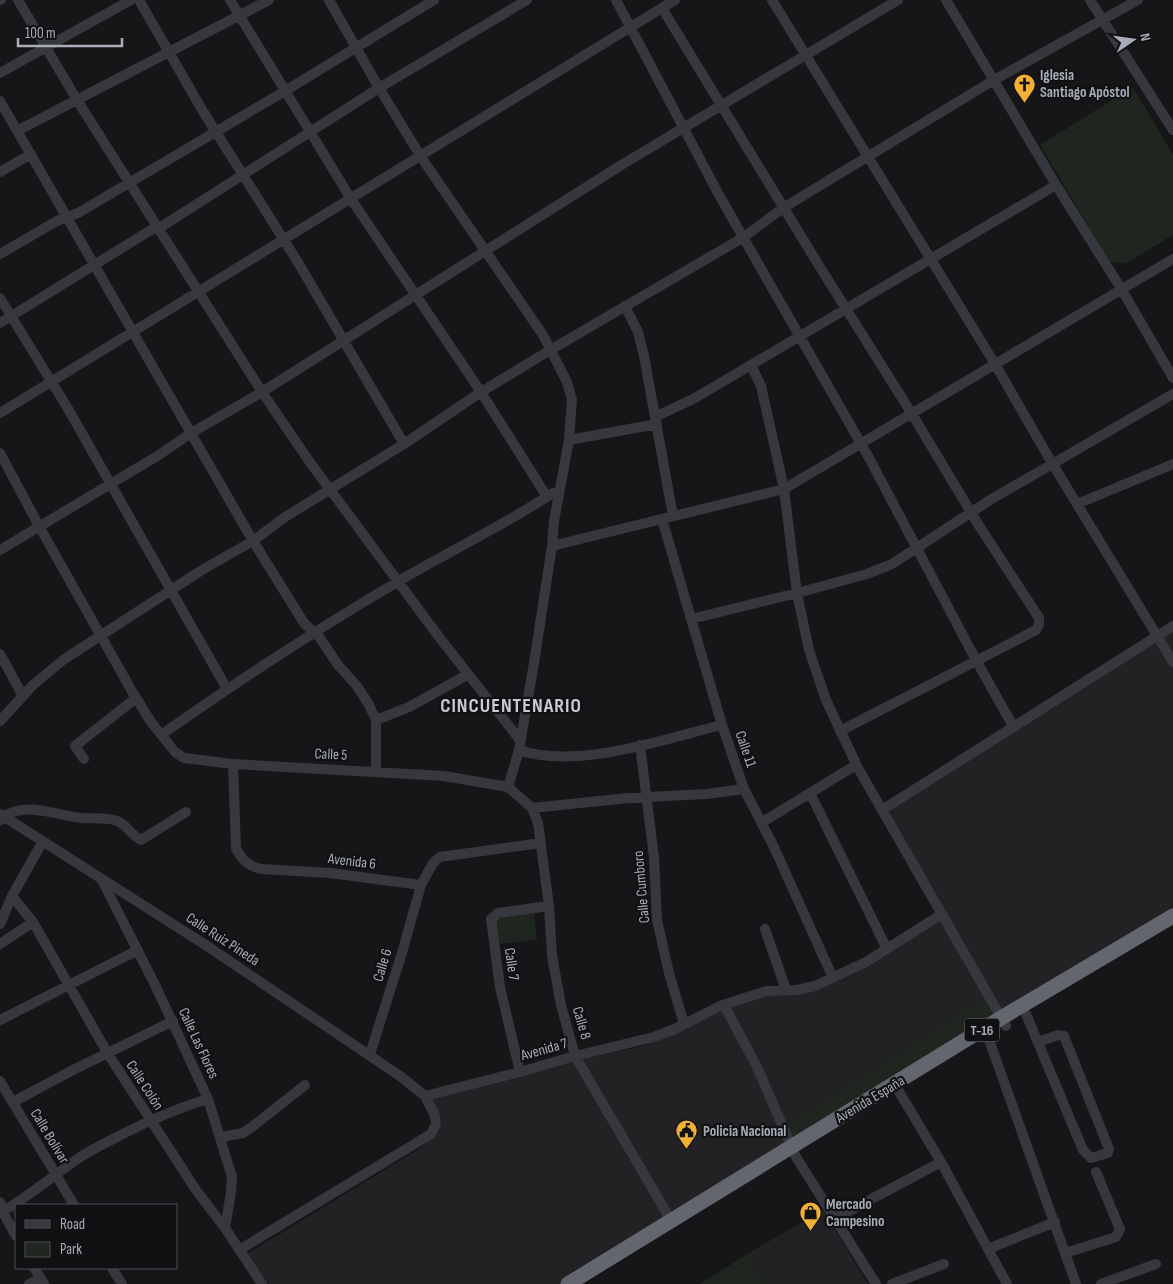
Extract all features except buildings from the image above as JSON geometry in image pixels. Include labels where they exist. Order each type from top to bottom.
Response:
[{"type":"highway","name":"Avenida España","points":[[897,1090],[1173,916]]},
{"type":"highway","name":"Avenida España","points":[[568,1284],[988,1038],[1003,1022],[1026,1014],[1173,927]]},
{"type":"highway","name":"Avenida España","points":[[585,1284],[794,1152]]},
{"type":"street","points":[[18,0],[77,100],[262,392],[309,461],[520,745],[534,755],[563,757],[595,754],[722,725]]},
{"type":"street","points":[[0,73],[131,0]]},
{"type":"street","points":[[140,0],[215,132],[344,340],[404,444]]},
{"type":"street","points":[[230,0],[352,199],[481,392],[547,497]]},
{"type":"street","points":[[17,131],[269,0]]},
{"type":"street","points":[[329,0],[421,157],[552,349],[567,382],[572,400],[569,440],[554,521],[552,546],[520,745],[508,787],[532,808],[744,790]]},
{"type":"street","points":[[0,254],[57,221],[78,213],[357,48],[434,0]]},
{"type":"street","points":[[0,323],[94,264],[164,225],[379,88],[528,0]]},
{"type":"street","points":[[616,0],[719,195],[862,443],[976,660],[1013,726]]},
{"type":"street","points":[[0,413],[675,0]]},
{"type":"street","points":[[772,0],[995,364],[1052,463],[1173,662]]},
{"type":"street","points":[[0,550],[111,484],[191,433],[262,392],[684,127],[898,0]]},
{"type":"street","points":[[946,0],[1056,185],[1122,290],[1173,378]]},
{"type":"street","points":[[1090,0],[1172,127]]},
{"type":"street","points":[[0,721],[33,685],[63,660],[170,590],[253,541],[285,517],[404,444],[481,392],[744,237],[784,208],[994,80],[1138,0]]},
{"type":"street","points":[[662,8],[1038,618],[1040,625],[1036,630],[840,731]]},
{"type":"street","points":[[0,101],[4,116],[17,131],[68,217],[253,541],[304,623],[357,686],[369,705],[376,720],[376,772]]},
{"type":"street","points":[[0,172],[30,154]]},
{"type":"street","points":[[569,440],[656,421],[1056,185]]},
{"type":"street","points":[[552,546],[784,489],[1173,259]]},
{"type":"street","points":[[0,298],[52,382],[130,516],[227,689]]},
{"type":"street","points":[[625,306],[638,332],[642,347],[673,516]]},
{"type":"street","points":[[751,365],[760,386],[784,489],[797,593],[809,650],[826,700],[856,765],[1003,1022]]},
{"type":"street","points":[[691,618],[797,593],[867,574],[892,564],[971,512],[1173,394]]},
{"type":"street","name":"Calle 5","points":[[0,453],[136,698],[161,735],[175,752],[184,758],[233,764],[444,776],[508,787]]},
{"type":"street","points":[[1077,504],[1173,464]]},
{"type":"street","points":[[161,735],[227,689],[314,633],[398,582],[560,489]]},
{"type":"street","name":"Calle 11","points":[[662,519],[722,725],[744,790],[762,823],[833,978]]},
{"type":"street","points":[[882,810],[1173,626]]},
{"type":"street","points":[[0,654],[23,696]]},
{"type":"street","points":[[376,720],[409,707],[467,675]]},
{"type":"street","points":[[84,759],[75,746],[136,698]]},
{"type":"street","name":"Calle Cumboro","points":[[640,745],[654,857],[657,920],[669,973],[684,1024]]},
{"type":"street","name":"Avenida 6","points":[[233,764],[236,849],[243,861],[261,869],[330,873],[421,885]]},
{"type":"street","points":[[762,823],[856,765]]},
{"type":"street","points":[[810,792],[887,949]]},
{"type":"street","name":"Calle 8","points":[[532,808],[538,823],[541,844],[549,906],[552,956],[561,1005],[575,1056],[672,1222]]},
{"type":"street","points":[[2,817],[9,812],[17,810],[118,821],[135,837],[141,840],[186,812]]},
{"type":"street","name":"Calle Ruiz Pineda","points":[[2,817],[43,841],[204,944],[370,1054],[426,1096]]},
{"type":"street","points":[[0,924],[12,896],[43,841]]},
{"type":"street","points":[[421,885],[433,863],[440,857],[541,844]]},
{"type":"street","name":"Calle Las Flores","points":[[102,880],[173,1021],[208,1099],[232,1177],[225,1228]]},
{"type":"street","name":"Calle 6","points":[[370,1054],[421,885]]},
{"type":"street","name":"Calle Colón","points":[[12,896],[33,922],[108,1054],[150,1120],[262,1284]]},
{"type":"street","name":"Calle 7","points":[[520,1072],[512,1046],[500,987],[491,919],[498,913],[549,906]]},
{"type":"street","name":"Avenida 7","points":[[426,1096],[575,1056],[639,1042],[724,1005],[766,991],[815,986],[866,962],[942,914]]},
{"type":"street","points":[[0,944],[33,922]]},
{"type":"street","points":[[765,929],[786,990]]},
{"type":"street","points":[[0,1020],[138,950]]},
{"type":"street","points":[[724,1005],[757,1067],[794,1152],[876,1284]]},
{"type":"street","points":[[1026,1014],[1083,1150],[1091,1158],[1108,1153],[1109,1149],[1064,1036],[1058,1034],[1038,1042]]},
{"type":"street","points":[[13,1102],[173,1021]]},
{"type":"street","points":[[988,1038],[1076,1284]]},
{"type":"street","name":"Calle Bolívar","points":[[0,1081],[73,1204]]},
{"type":"street","points":[[221,1137],[243,1133],[252,1128],[305,1085]]},
{"type":"street","points":[[897,1090],[941,1162],[1007,1284]]},
{"type":"street","points":[[239,1250],[431,1134],[436,1124],[435,1116],[426,1096]]},
{"type":"street","points":[[15,1234],[1,1208],[29,1195],[76,1159],[150,1120],[208,1099]]},
{"type":"street","points":[[834,1219],[941,1162]]},
{"type":"street","points":[[1065,1253],[1116,1237],[1119,1234],[1120,1230],[1096,1172]]},
{"type":"street","points":[[988,1249],[1055,1222]]},
{"type":"street","points":[[892,1284],[944,1264]]},
{"type":"street","points":[[1101,1284],[1130,1279],[1156,1264]]},
{"type":"street","points":[[29,1284],[42,1281],[35,1269]]},
{"type":"street","points":[[113,1269],[122,1284]]},
{"type":"shaded area","points":[[1173,632],[1173,920],[575,1284],[267,1284],[247,1254],[422,1147],[439,1131],[439,1117],[432,1099],[514,1079],[582,1059],[647,1045],[730,1006],[766,995],[812,991],[945,915],[887,811]]},
{"type":"shaded area","name":"Mercado Campesino","points":[[823,1210],[868,1284],[765,1284],[747,1254]]},
{"type":"green space","points":[[1133,87],[1173,155],[1173,235],[1125,264],[1109,261],[1040,145]]},
{"type":"green space","points":[[534,911],[537,940],[497,944],[493,916]]},
{"type":"green space","points":[[988,996],[1001,1018],[792,1147],[784,1128]]},
{"type":"green space","points":[[747,1254],[765,1284],[700,1284]]},
{"type":"place","name":"Iglesia Santiago Apóstol","points":[[1024,103]]},
{"type":"place","name":"Policia Nacional","points":[[687,1150]]},
{"type":"place","name":"Mercado Campesino","points":[[810,1232]]},
{"type":"district","name":"CINCUENTENARIO","points":[[511,705]]}]
